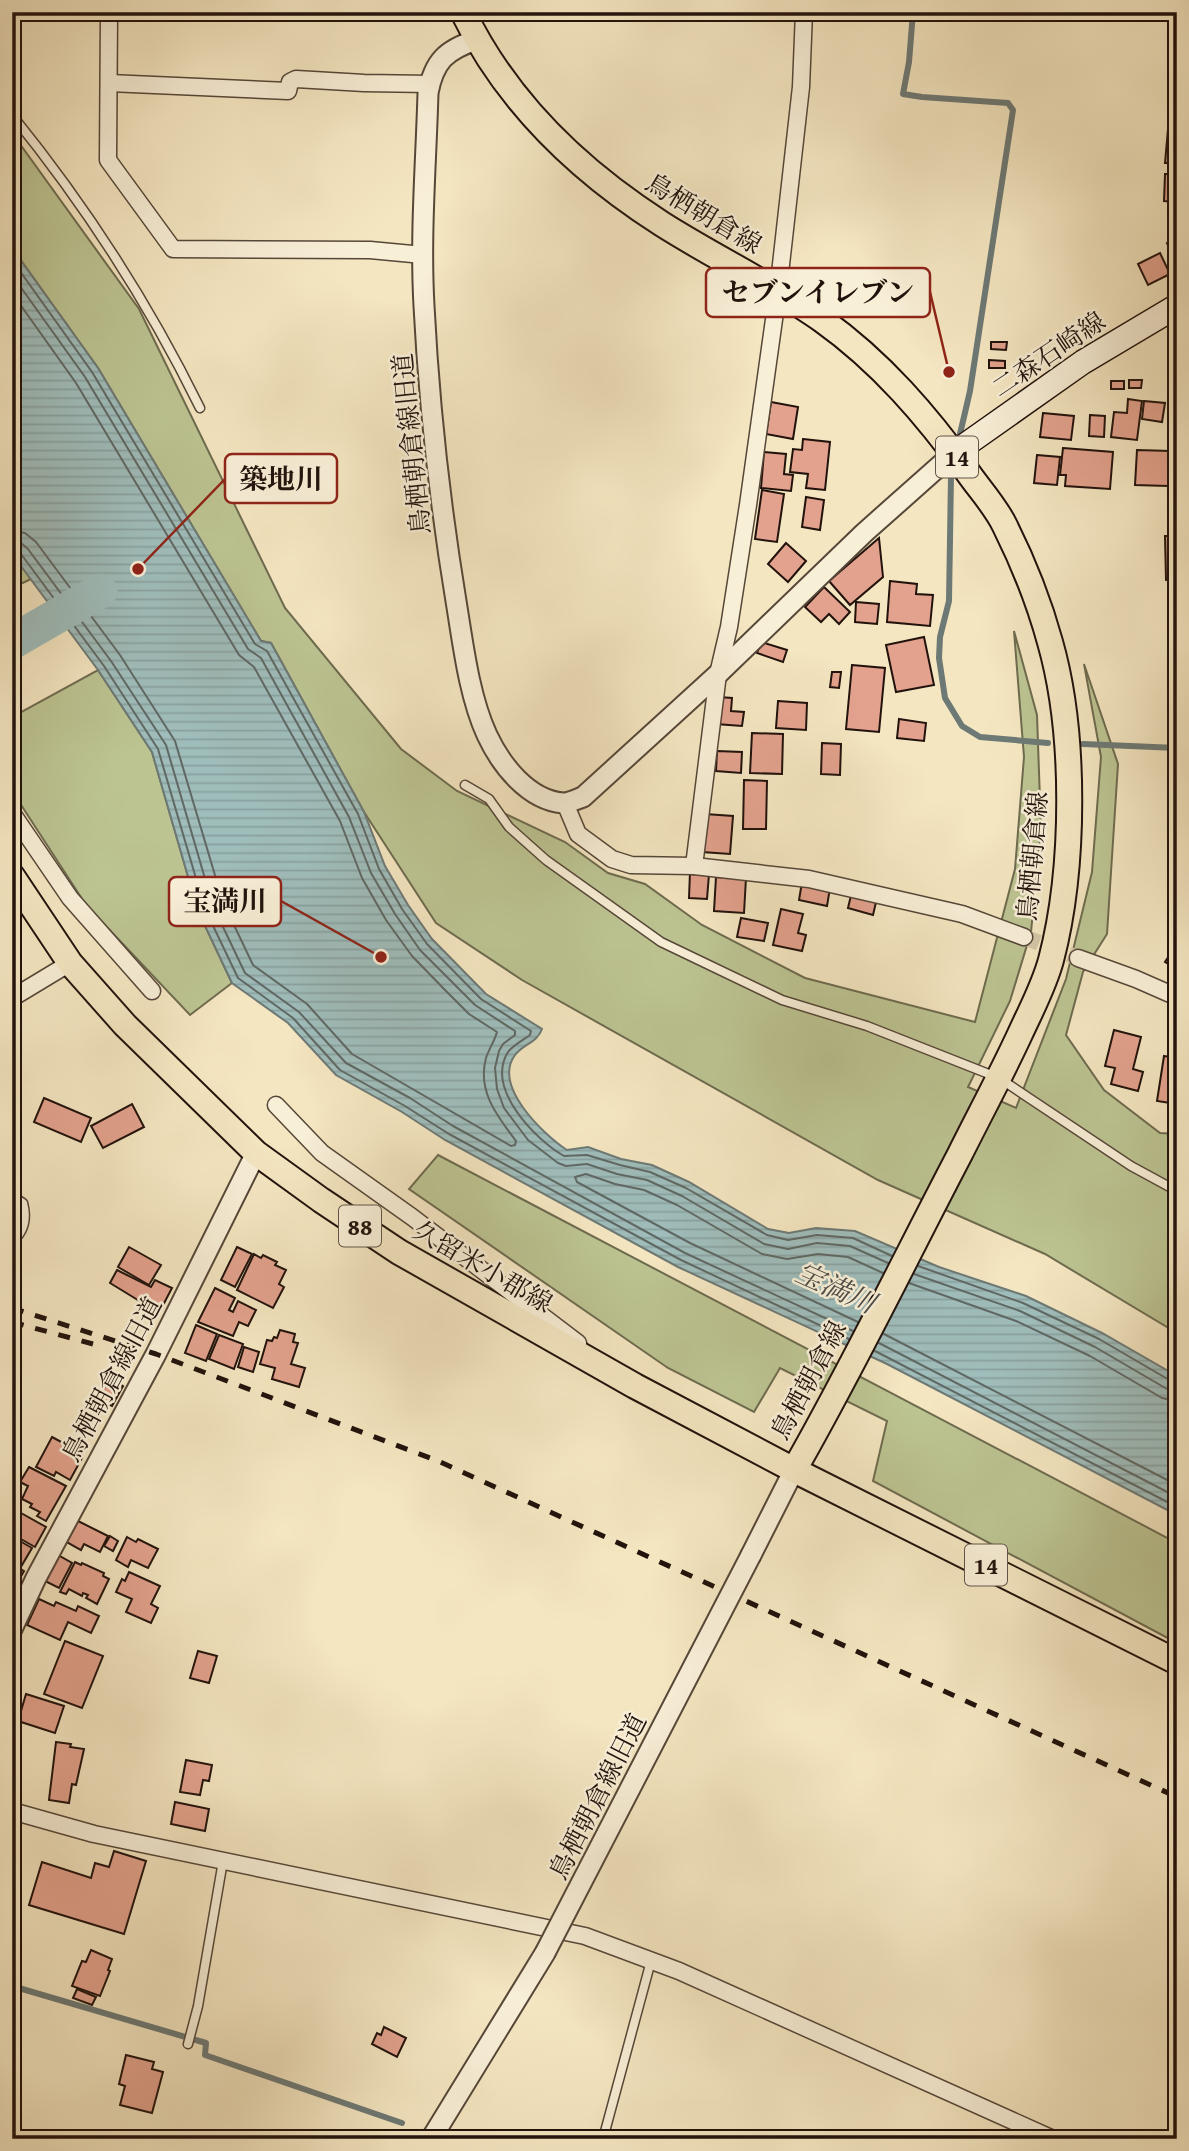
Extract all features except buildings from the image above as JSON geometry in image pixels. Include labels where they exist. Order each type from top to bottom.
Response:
[{"type":"main road","name":"鳥栖朝倉線","points":[[463,12],[476,40],[529,113],[589,172],[663,225],[778,292],[825,323],[874,362],[914,404],[954,453],[1003,521],[1029,580],[1051,644],[1065,728],[1069,792],[1066,873],[1050,962],[1034,1004],[995,1085],[794,1470],[1177,1662]]},
{"type":"main road","name":"二森石崎線","points":[[954,453],[1083,362],[1177,306]]},
{"type":"main road","name":"久留米小郡線","points":[[12,876],[70,963],[125,1025],[256,1153],[399,1252],[635,1386],[794,1470]]},
{"type":"street","points":[[109,12],[108,160],[173,249],[370,250],[423,255]]},
{"type":"street","points":[[694,866],[718,674],[729,627],[778,292],[801,87],[804,12]]},
{"type":"street","name":"鳥栖朝倉線旧道","points":[[476,40],[456,47],[441,59],[430,83],[423,255],[424,305],[442,515],[468,670],[487,735],[500,758],[524,788],[543,798],[574,800]]},
{"type":"street","points":[[109,83],[288,91],[290,82],[296,79],[430,83]]},
{"type":"street","points":[[954,453],[864,533],[718,674],[574,800],[578,834],[612,859],[631,865],[694,866],[809,878],[962,914],[1024,937]]},
{"type":"street","points":[[12,813],[70,898],[152,991]]},
{"type":"street","points":[[1078,958],[1177,997]]},
{"type":"street","points":[[12,998],[70,963]]},
{"type":"street","points":[[276,1105],[322,1153],[412,1217],[635,1386]]},
{"type":"street","name":"鳥栖朝倉線旧道","points":[[12,1629],[42,1566],[156,1354],[256,1153]]},
{"type":"street","name":"鳥栖朝倉線旧道","points":[[431,2139],[545,1953],[794,1470]]},
{"type":"street","points":[[12,1811],[94,1834],[586,1936],[679,1971],[1053,2139]]},
{"type":"lane","points":[[12,115],[41,150],[144,302],[200,408]]},
{"type":"lane","points":[[465,785],[489,800],[509,827],[546,860],[661,942],[782,1000],[867,1026],[995,1085],[1177,1191]]},
{"type":"lane","points":[[12,1196],[23,1203],[26,1215],[22,1231],[12,1242]]},
{"type":"lane","points":[[188,2044],[198,2006],[223,1861]]},
{"type":"lane","points":[[603,2139],[651,1961]]},
{"type":"green space","points":[[12,133],[139,309],[285,608],[401,749],[457,791],[565,842],[608,873],[645,884],[702,925],[805,978],[975,1022],[1015,869],[1024,757],[1014,631],[1037,715],[1041,829],[1031,932],[1010,1001],[968,1087],[1016,1108],[1066,979],[1092,872],[1101,757],[1084,664],[1118,764],[1107,934],[1083,972],[1066,1035],[1104,1090],[1160,1133],[1177,1134],[1177,1333],[1045,1254],[878,1180],[522,980],[436,923],[364,812],[271,643],[261,641],[98,368],[12,248]]},
{"type":"green space","points":[[12,554],[31,579],[12,588]]},
{"type":"green space","points":[[98,670],[152,752],[198,911],[232,983],[190,1015],[86,905],[12,791],[12,717]]},
{"type":"green space","points":[[438,1155],[1177,1543],[1177,1643],[873,1481],[887,1421],[780,1368],[754,1412],[668,1368],[409,1189]]},
{"type":"water","points":[[12,248],[98,368],[261,641],[271,643],[364,812],[385,866],[408,905],[432,939],[486,994],[542,1029],[537,1037],[515,1055],[510,1067],[510,1081],[515,1095],[534,1122],[567,1150],[588,1147],[621,1159],[652,1165],[689,1182],[768,1229],[789,1233],[816,1228],[855,1231],[939,1267],[1026,1296],[1102,1333],[1177,1376],[1177,1515],[887,1364],[678,1267],[445,1140],[336,1075],[288,1023],[232,983],[198,911],[152,752],[98,670],[12,554]]},
{"type":"waterway","points":[[913,12],[903,94],[1008,103],[1013,110],[970,391],[960,434]]},
{"type":"waterway","points":[[951,477],[949,601],[940,637],[939,658],[945,698],[962,726],[980,737],[1048,743]]},
{"type":"waterway","points":[[12,642],[100,591]]},
{"type":"waterway","points":[[1083,744],[1177,748]]},
{"type":"waterway","points":[[12,1986],[206,2043],[205,2055],[402,2123]]},
{"type":"tunnel","points":[[1024,937],[1078,958]]},
{"type":"railway","points":[[12,1308],[156,1354],[438,1461],[1177,1797]]},
{"type":"railway","points":[[12,1322],[93,1344]]},
{"type":"place","name":"セブンイレブン","points":[[949,372]]},
{"type":"place","name":"築地川","points":[[138,569]]},
{"type":"place","name":"宝満川","points":[[381,957]]}]
